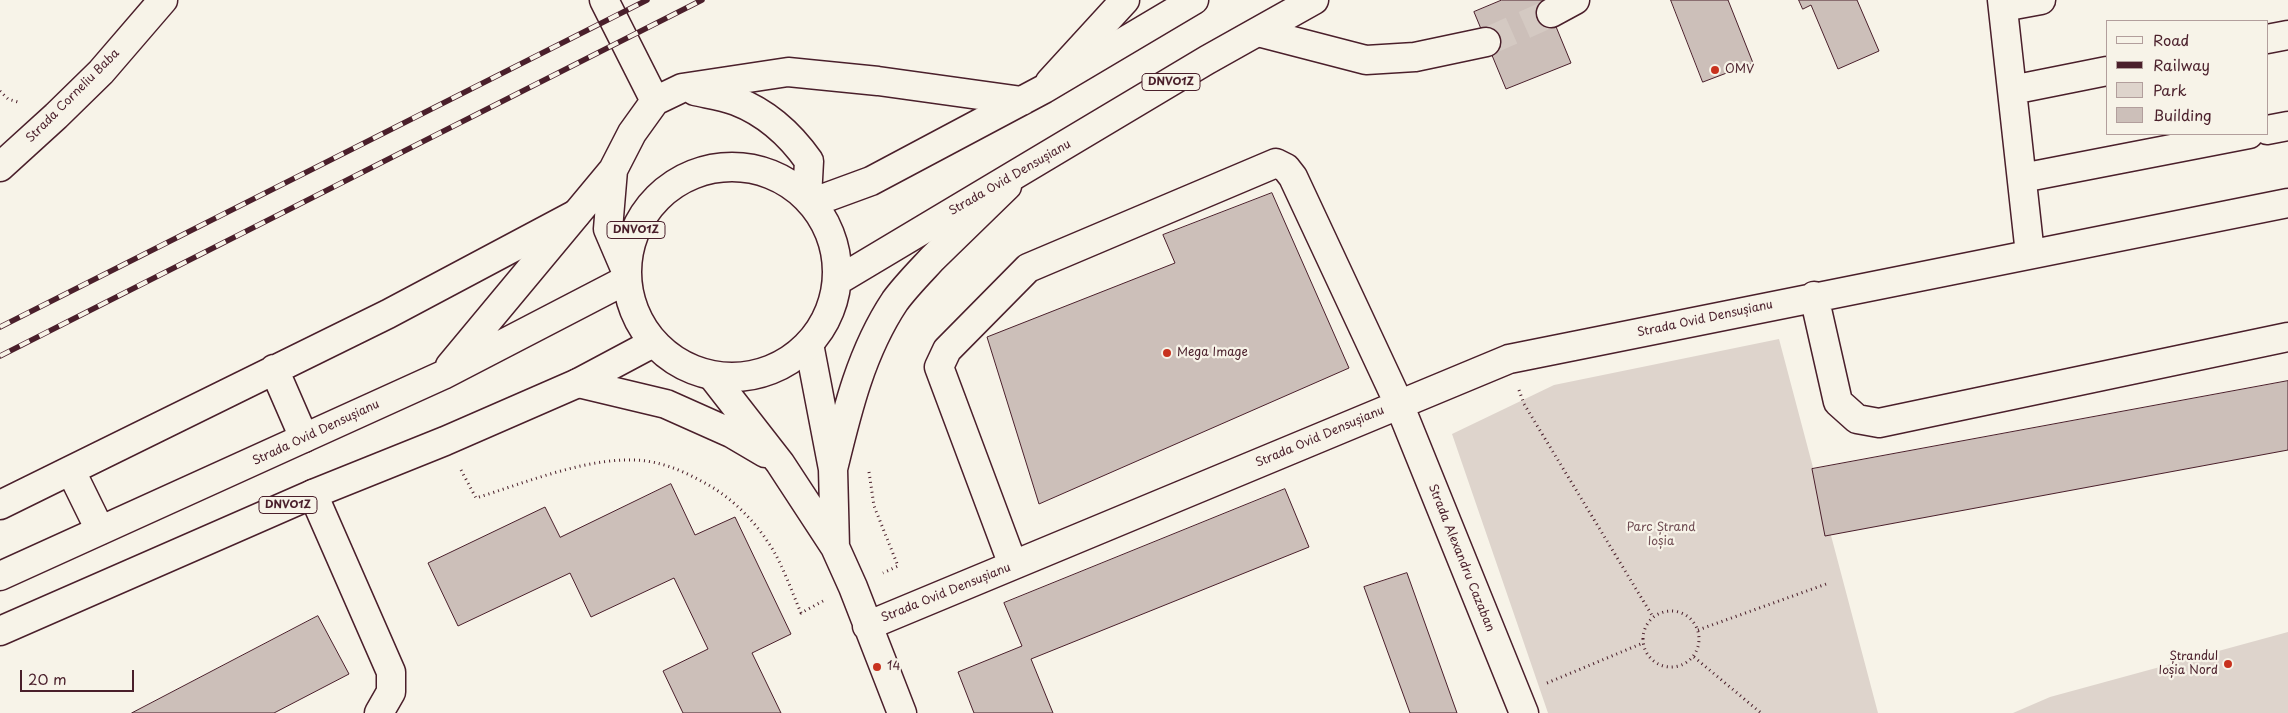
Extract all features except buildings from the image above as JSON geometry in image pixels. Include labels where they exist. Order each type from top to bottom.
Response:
[{"type":"main road","name":"Strada Corneliu Baba","points":[[0,167],[101,72],[163,0]]},
{"type":"main road","points":[[604,0],[654,102]]},
{"type":"main road","points":[[1033,95],[1125,0]]},
{"type":"main road","points":[[682,88],[736,101],[766,117],[791,136],[809,161],[809,201],[871,181],[1033,95],[1194,0]]},
{"type":"main road","name":"Strada Ovid Densușianu","points":[[837,281],[1028,166],[1314,0]]},
{"type":"main road","points":[[1551,13],[1576,0]]},
{"type":"main road","points":[[2030,254],[2003,4],[2041,0]]},
{"type":"main road","points":[[1258,32],[1366,60],[1415,57],[1486,42]]},
{"type":"main road","points":[[2268,39],[2288,35]]},
{"type":"main road","points":[[2012,90],[2106,71]]},
{"type":"main road","points":[[443,375],[613,170],[632,133],[654,102],[682,88],[788,72],[1033,95]]},
{"type":"main road","points":[[2268,130],[2288,126]]},
{"type":"main road","points":[[2022,178],[2244,135]]},
{"type":"main road","name":"Strada Alexandru Cazaban","points":[[1013,566],[939,367],[947,350],[1028,268],[1276,162],[1286,168],[1293,177],[1399,404],[1520,704]]},
{"type":"main road","points":[[834,469],[846,417],[860,371],[874,338],[896,301],[918,274],[1028,166]]},
{"type":"main road","name":"DNVO1Z","points":[[732,167],[759,170],[785,182],[809,201],[827,226],[836,253],[837,281],[828,315],[809,344],[782,366],[748,377],[713,377],[680,365],[653,343],[634,314],[626,276],[630,244],[640,219],[657,197],[679,180],[704,170],[732,167]]},
{"type":"main road","points":[[613,170],[608,229],[626,276]]},
{"type":"main road","name":"Strada Ovid Densușianu","points":[[867,626],[1508,359],[2288,203]]},
{"type":"main road","points":[[0,505],[388,314],[576,214]]},
{"type":"main road","name":"Strada Ovid Densușianu","points":[[0,576],[443,375],[626,276]]},
{"type":"main road","points":[[1802,299],[1838,402],[1857,419],[1879,423],[2288,337]]},
{"type":"main road","name":"DNVO1Z","points":[[0,631],[313,494],[445,441],[578,383],[653,343]]},
{"type":"main road","points":[[809,344],[834,469],[835,547]]},
{"type":"main road","points":[[274,369],[304,438]]},
{"type":"main road","points":[[713,377],[780,463],[835,547],[853,587],[902,713]]},
{"type":"main road","points":[[578,383],[666,404],[732,432],[780,463]]},
{"type":"main road","points":[[70,472],[100,530]]},
{"type":"main road","points":[[313,494],[392,672],[391,692],[379,713]]},
{"type":"path","points":[[1508,359],[1524,404],[1653,617]]},
{"type":"path","points":[[1698,630],[1829,583]]},
{"type":"path","points":[[1670,610],[1679,612],[1688,616],[1698,630],[1698,648],[1694,657],[1679,667],[1660,666],[1646,653],[1643,634],[1653,617],[1670,610]]},
{"type":"path","points":[[1520,704],[1643,643]]},
{"type":"path","points":[[1694,657],[1762,713]]},
{"type":"green space","name":"Parc Ștrand Ioșia","points":[[1779,339],[1878,713],[1548,713],[1452,434],[1554,385]]},
{"type":"green space","name":"Ștrandul Ioșia Nord","points":[[2288,632],[2288,713],[2013,713],[2050,697]]},
{"type":"tunnel","points":[[1486,42],[1551,13]]},
{"type":"railway","points":[[0,327],[647,0]]},
{"type":"railway","points":[[0,356],[702,0]]},
{"type":"place","name":"OMV","points":[[1715,70]]},
{"type":"place","name":"Mega Image","points":[[1167,353]]},
{"type":"place","name":"Ștrandul Ioșia Nord","points":[[2228,664]]},
{"type":"place","name":"14","points":[[877,667]]}]
